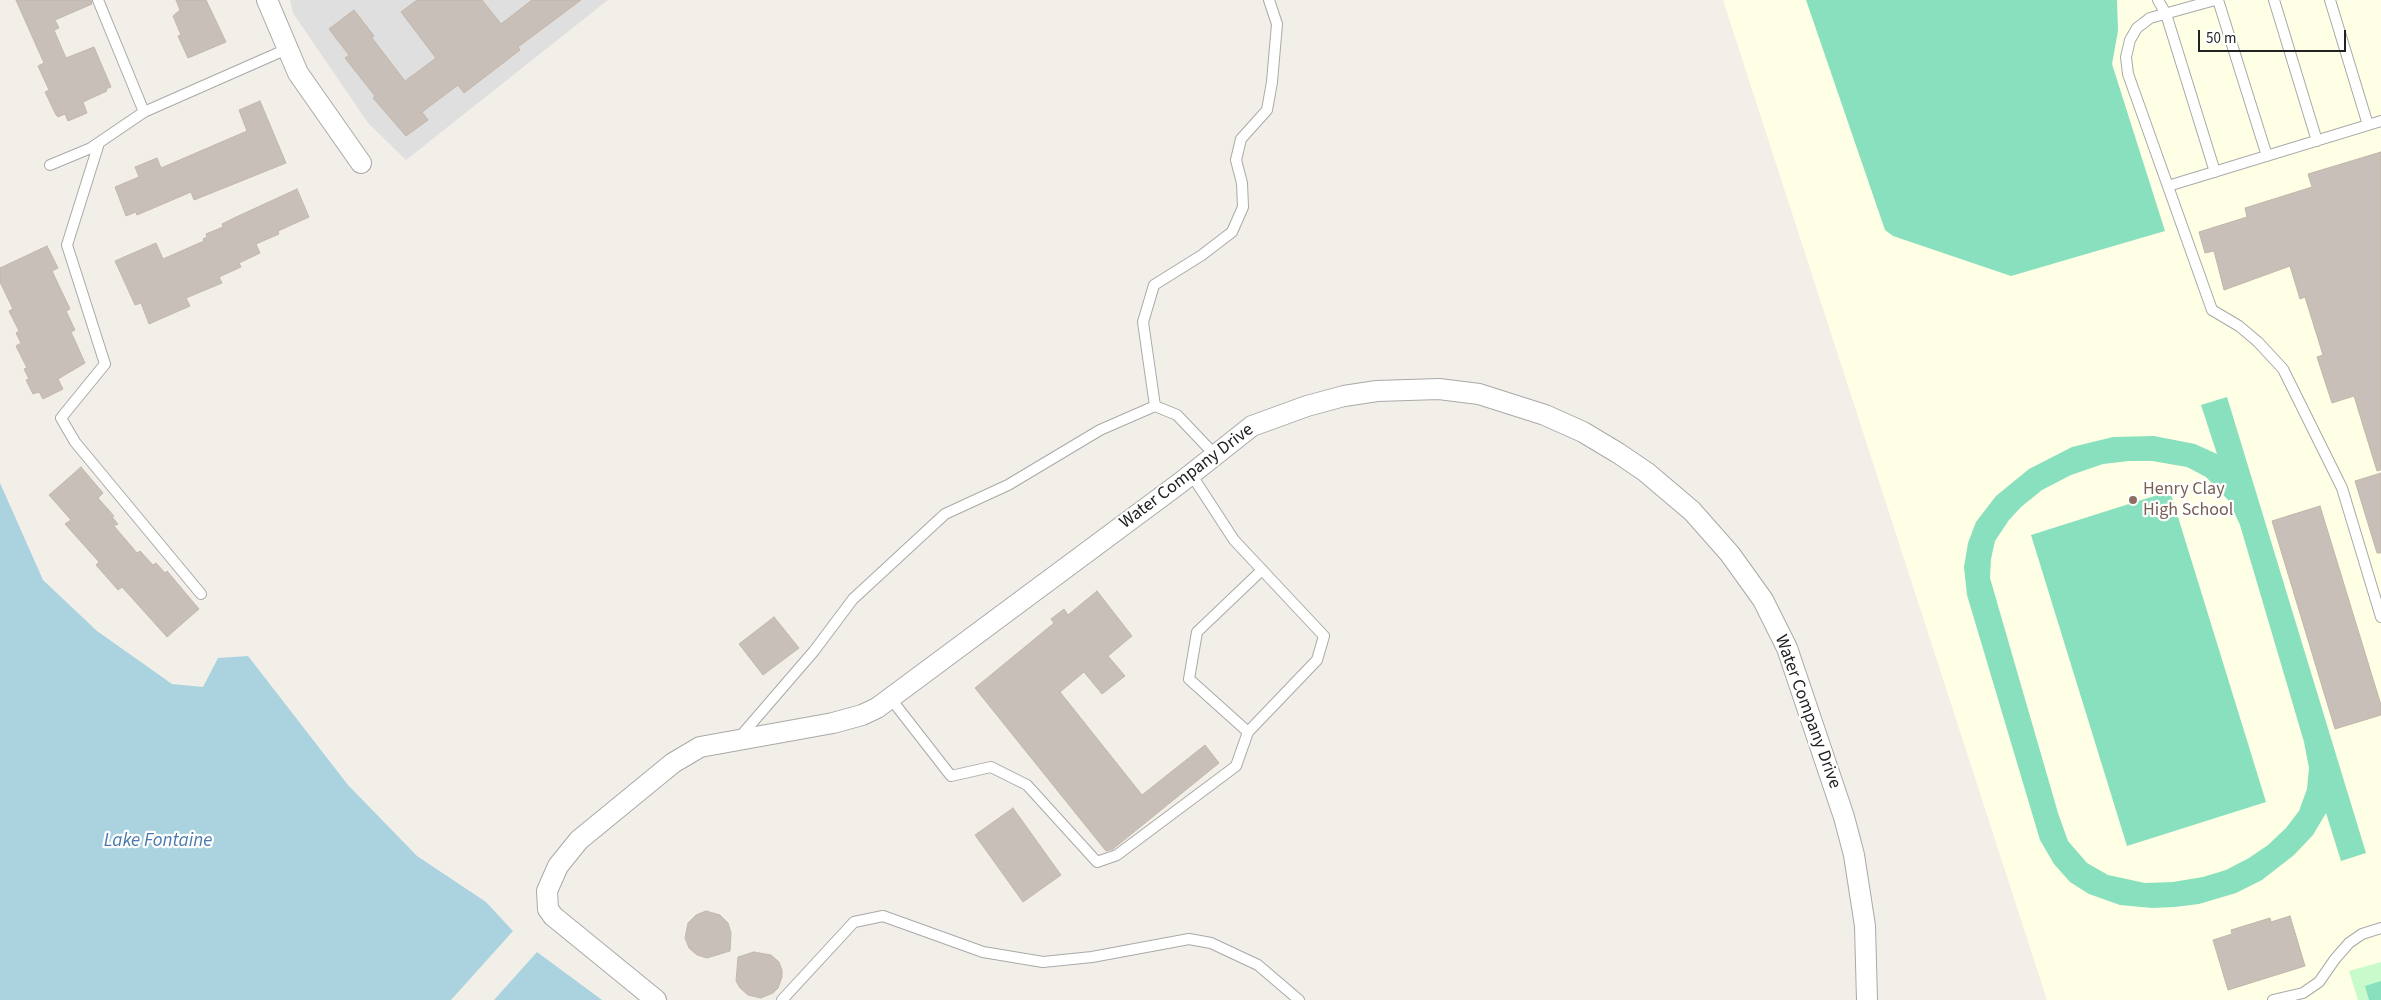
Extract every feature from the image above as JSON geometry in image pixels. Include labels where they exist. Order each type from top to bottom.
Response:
[{"type":"street","points":[[267,0],[298,73],[317,103],[361,163]]},
{"type":"street","name":"Water Company Drive","points":[[656,1000],[553,916],[548,909],[548,891],[551,880],[568,853],[599,822],[688,753],[700,747],[833,723],[862,715],[890,699],[1191,474],[1252,426],[1307,406],[1377,391],[1439,389],[1479,394],[1545,415],[1583,432],[1618,453],[1692,511],[1730,554],[1763,600],[1787,648],[1844,817],[1854,855],[1865,926],[1867,1000]]},
{"type":"lane","points":[[98,0],[144,112]]},
{"type":"lane","points":[[1156,406],[1143,322],[1154,285],[1202,255],[1232,232],[1243,207],[1242,183],[1236,160],[1241,139],[1267,110],[1272,82],[1277,24],[1269,0]]},
{"type":"lane","points":[[2158,0],[2166,14],[2215,172]]},
{"type":"lane","points":[[2267,156],[2216,0],[2150,18],[2137,28],[2130,40],[2126,57],[2128,74],[2212,310],[2239,326],[2258,342],[2283,369],[2342,488],[2381,617]]},
{"type":"lane","points":[[2274,0],[2317,141]]},
{"type":"lane","points":[[2330,0],[2368,125]]},
{"type":"lane","points":[[50,165],[91,148],[144,112],[287,49]]},
{"type":"lane","points":[[2168,186],[2381,121]]},
{"type":"lane","points":[[99,143],[67,245],[105,364],[61,418],[75,442],[201,594]]},
{"type":"lane","points":[[738,739],[814,651],[853,599],[945,514],[1008,485],[1100,430],[1156,406],[1177,415],[1215,455]]},
{"type":"lane","points":[[890,699],[951,776],[991,767],[1027,785],[1097,862],[1117,855],[1236,766],[1248,732],[1317,660],[1324,636],[1234,540],[1191,474]]},
{"type":"lane","points":[[1248,732],[1189,679],[1197,632],[1262,570]]},
{"type":"lane","points":[[782,1000],[854,922],[883,916],[983,952],[1043,962],[1092,957],[1189,939],[1211,943],[1258,965],[1299,1000]]},
{"type":"lane","points":[[2273,1000],[2303,993],[2319,982],[2349,943],[2362,934],[2381,928]]},
{"type":"shaded area","points":[[290,0],[608,0],[406,160],[368,123],[293,13]]},
{"type":"shaded area","name":"Henry Clay High School","points":[[1723,0],[2381,0],[2381,1000],[2047,1000]]},
{"type":"green space","points":[[1806,0],[2117,0],[2118,31],[2112,64],[2165,231],[2011,276],[1893,236],[1885,230]]},
{"type":"green space","points":[[2227,397],[2366,853],[2341,861],[2326,813],[2313,835],[2294,855],[2262,880],[2236,893],[2199,904],[2175,907],[2152,908],[2120,905],[2089,894],[2070,882],[2054,864],[2040,840],[1967,595],[1964,567],[1968,543],[1976,522],[1996,496],[2029,469],[2072,447],[2113,437],[2154,436],[2195,444],[2217,454],[2201,405]],"holes":[[[2152,461],[2187,467],[2206,477],[2229,501],[2240,525],[2304,742],[2309,768],[2307,789],[2299,811],[2286,828],[2268,845],[2226,870],[2203,877],[2173,882],[2145,883],[2108,875],[2087,863],[2068,841],[2058,813],[1990,578],[1991,559],[1995,541],[2009,520],[2021,507],[2042,490],[2071,475],[2103,464]]]},
{"type":"green space","points":[[2170,491],[2266,802],[2127,846],[2031,535]]},
{"type":"green space","points":[[2381,962],[2381,1000],[2358,1000],[2349,971]]},
{"type":"green space","points":[[2381,981],[2381,1000],[2369,1000],[2365,986]]},
{"type":"water","name":"Lake Fontaine","points":[[0,483],[43,580],[97,631],[172,684],[203,687],[218,658],[248,656],[348,785],[417,856],[486,902],[513,931],[451,1000],[0,1000]]},
{"type":"water","points":[[537,952],[602,1000],[494,1000]]},
{"type":"building","points":[[16,0],[91,0],[92,4],[55,20],[59,28],[54,30],[66,58],[94,47],[111,87],[106,89],[107,91],[83,102],[87,113],[68,121],[65,114],[58,117],[56,115],[45,92],[49,90],[38,66],[44,63]]},
{"type":"building","points":[[176,0],[206,0],[226,42],[188,58],[178,36],[181,35],[173,16],[180,10]]},
{"type":"building","points":[[417,0],[482,0],[501,24],[532,0],[581,0],[518,47],[520,50],[464,93],[458,85],[422,112],[428,120],[406,136],[373,98],[375,96],[345,58],[349,55],[329,29],[354,10],[374,36],[372,38],[405,81],[436,58],[401,12]]},
{"type":"building","points":[[260,101],[286,163],[194,200],[191,192],[137,215],[136,212],[126,216],[115,187],[139,177],[135,167],[157,158],[161,168],[247,131],[239,110]]},
{"type":"building","points":[[2381,152],[2381,470],[2377,471],[2354,396],[2332,403],[2317,357],[2323,355],[2305,297],[2300,299],[2290,266],[2224,290],[2214,251],[2205,253],[2199,232],[2247,217],[2245,208],[2312,187],[2308,174]]},
{"type":"building","points":[[297,189],[309,217],[278,231],[279,234],[256,244],[260,253],[239,263],[241,267],[219,277],[222,283],[186,298],[190,306],[149,324],[141,303],[135,305],[115,261],[156,243],[163,259],[204,241],[203,239],[207,237],[206,234],[223,227],[222,224]]},
{"type":"building","points":[[47,246],[58,268],[52,271],[70,309],[66,311],[75,330],[71,332],[85,363],[58,379],[63,389],[43,399],[39,392],[33,394],[26,380],[29,379],[24,369],[27,368],[16,346],[21,343],[16,333],[19,331],[9,311],[13,309],[0,282],[0,268]]},
{"type":"building","points":[[81,467],[103,493],[98,498],[114,516],[112,517],[118,524],[114,526],[137,553],[140,551],[153,565],[156,563],[165,573],[167,571],[199,609],[167,637],[122,587],[118,590],[96,565],[99,562],[65,524],[71,520],[49,495]]},
{"type":"building","points":[[2381,473],[2381,553],[2377,553],[2355,481]]},
{"type":"building","points":[[2320,506],[2381,705],[2381,715],[2335,729],[2272,521]]},
{"type":"building","points":[[1097,591],[1132,636],[1108,656],[1125,676],[1102,694],[1084,672],[1060,692],[1142,795],[1205,745],[1219,763],[1113,849],[1106,851],[975,688],[1054,623],[1051,619],[1064,609],[1068,615]]},
{"type":"building","points":[[774,617],[799,648],[763,675],[739,644]]},
{"type":"building","points":[[1013,808],[1061,875],[1023,902],[975,835]]},
{"type":"building","points":[[706,911],[720,915],[728,923],[731,933],[730,951],[707,958],[697,955],[689,948],[685,938],[688,923],[696,915]]},
{"type":"building","points":[[2290,916],[2305,966],[2228,990],[2213,940],[2232,934],[2231,930],[2270,918],[2271,922]]},
{"type":"building","points":[[754,952],[771,955],[779,962],[782,970],[782,977],[778,988],[773,993],[761,998],[748,995],[740,988],[736,981],[738,957]]},
{"type":"place","name":"Henry Clay High School","points":[[2133,500]]}]
